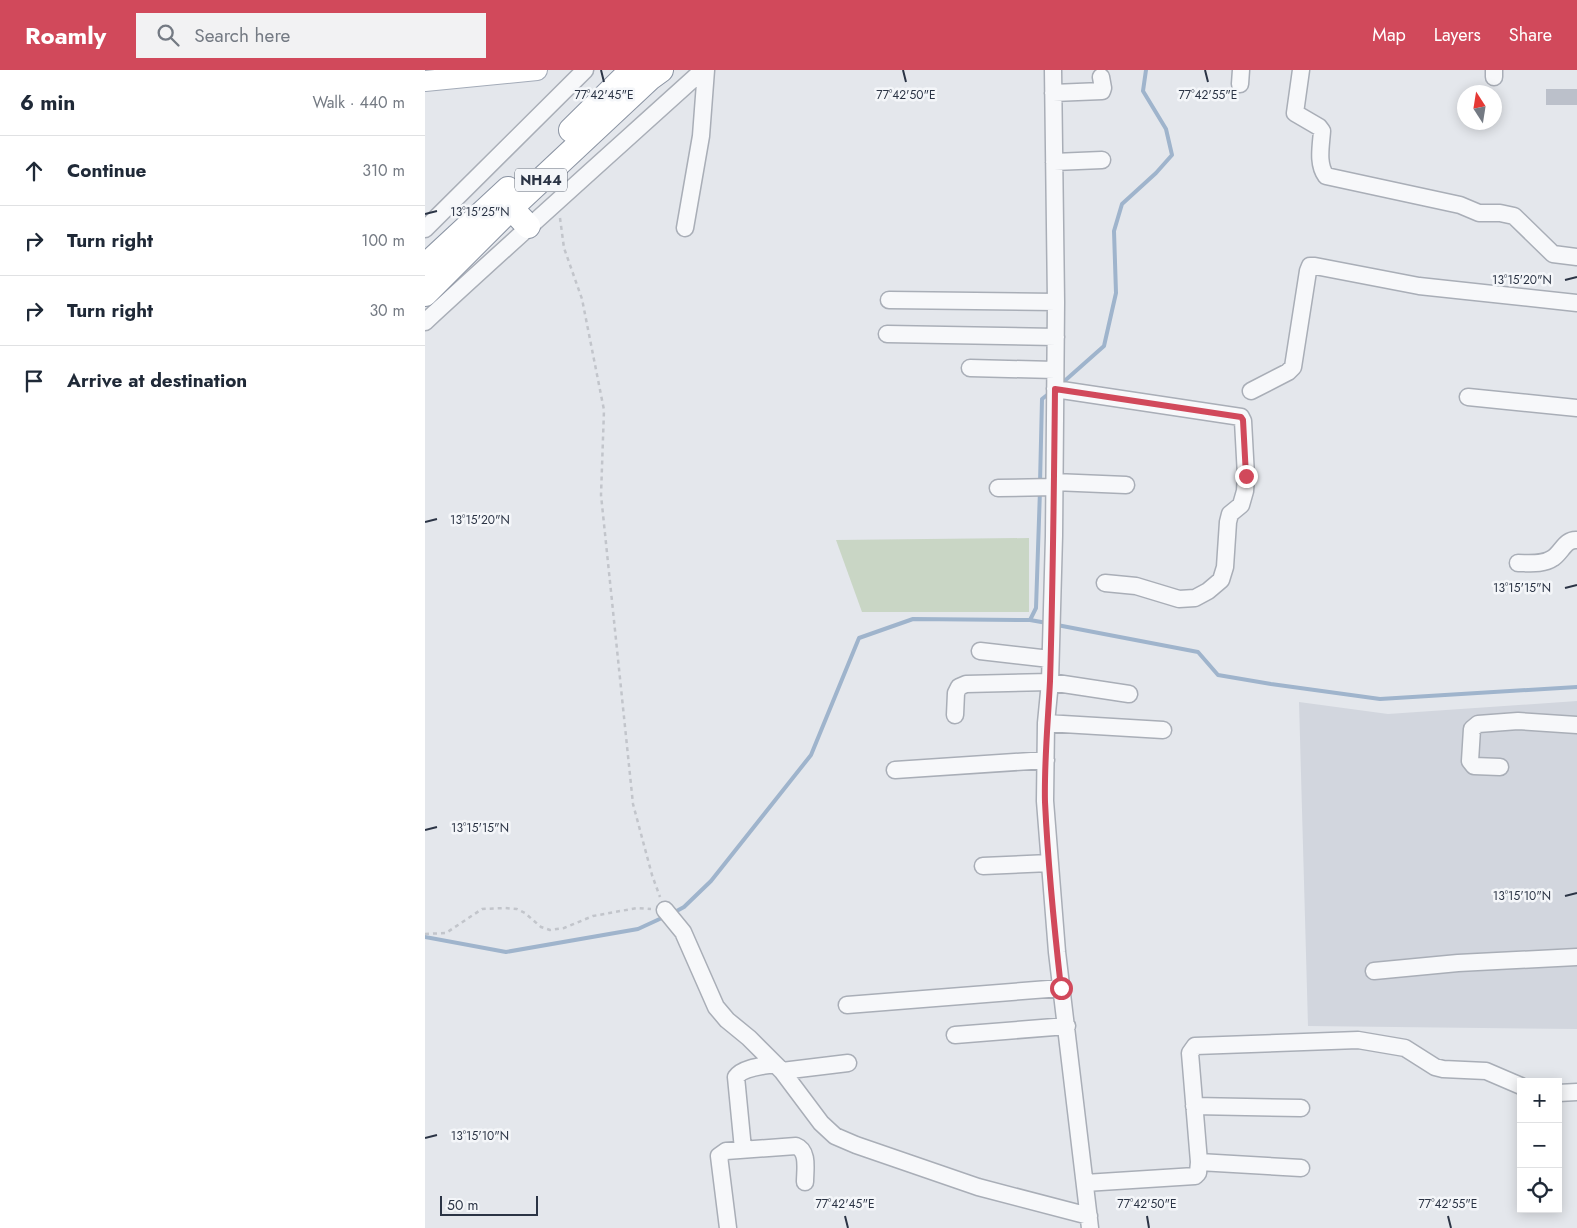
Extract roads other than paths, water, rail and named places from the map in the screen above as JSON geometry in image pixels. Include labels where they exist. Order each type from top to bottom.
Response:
[{"type":"highway","name":"NH44","points":[[425,266],[632,70]]},
{"type":"highway","name":"NH44","points":[[425,294],[511,208],[650,78],[661,70]]},
{"type":"highway","points":[[511,208],[529,226]]},
{"type":"main road","points":[[425,82],[537,70]]},
{"type":"street","points":[[425,229],[585,70]]},
{"type":"street","points":[[425,322],[529,226],[705,70]]},
{"type":"street","points":[[685,228],[701,136],[705,70]]},
{"type":"street","points":[[665,910],[683,932],[716,1007],[727,1020],[779,1067],[821,1123],[835,1136],[978,1187],[1089,1222],[1061,988],[1045,801],[1046,723],[1050,682],[1054,536],[1056,302],[1053,70]]},
{"type":"street","points":[[1301,70],[1295,113],[1319,127],[1322,131],[1320,164],[1321,170],[1326,176],[1460,205],[1479,214],[1508,214],[1514,216],[1553,254],[1577,257]]},
{"type":"street","points":[[1053,93],[1102,91],[1101,77]]},
{"type":"street","points":[[1054,162],[1102,160]]},
{"type":"street","points":[[1251,391],[1288,372],[1293,367],[1310,266],[1419,286],[1577,303]]},
{"type":"street","points":[[889,300],[1056,302]]},
{"type":"street","points":[[887,334],[1056,337]]},
{"type":"street","points":[[970,368],[1055,381],[1241,417],[1243,420],[1245,491],[1241,505],[1230,514],[1225,567],[1221,580],[1195,598],[1179,599],[1136,586],[1105,583]]},
{"type":"street","points":[[1468,397],[1577,408]]},
{"type":"street","points":[[998,488],[1054,484],[1126,485]]},
{"type":"street","points":[[1518,563],[1533,564],[1545,562],[1553,558],[1566,543],[1577,540]]},
{"type":"street","points":[[980,651],[1050,659]]},
{"type":"street","points":[[955,715],[956,693],[959,687],[966,684],[1050,682],[1129,694]]},
{"type":"street","points":[[1500,767],[1475,766],[1472,764],[1472,729],[1478,724],[1518,721],[1577,725]]},
{"type":"street","points":[[1046,723],[1163,730]]},
{"type":"street","points":[[895,770],[1046,760]]},
{"type":"street","points":[[983,866],[1050,863]]},
{"type":"street","points":[[1374,971],[1458,963],[1577,957]]},
{"type":"street","points":[[847,1006],[1061,988]]},
{"type":"street","points":[[955,1035],[1067,1026]]},
{"type":"street","points":[[1085,1183],[1195,1176],[1198,1173],[1199,1162],[1190,1053],[1195,1046],[1358,1040],[1405,1048],[1435,1067],[1486,1071],[1517,1084]]},
{"type":"street","points":[[743,1149],[736,1077],[739,1073],[744,1070],[848,1062]]},
{"type":"street","points":[[1562,1093],[1577,1092]]},
{"type":"street","points":[[1194,1106],[1301,1108]]},
{"type":"street","points":[[728,1228],[719,1156],[726,1151],[796,1146],[804,1152],[805,1182]]},
{"type":"street","points":[[1199,1162],[1301,1168]]},
{"type":"waterway","points":[[1060,385],[1104,346],[1116,293],[1114,231],[1122,204],[1156,173],[1172,155],[1166,129],[1143,91],[1146,70]]},
{"type":"waterway","points":[[1040,483],[1042,399],[1051,392]]},
{"type":"waterway","points":[[673,913],[684,907],[711,881],[811,755],[859,638],[913,619],[1030,620],[1036,608],[1040,490]]},
{"type":"waterway","points":[[1030,620],[1047,623]]},
{"type":"waterway","points":[[1057,625],[1198,652],[1218,675],[1380,699],[1577,687]]},
{"type":"waterway","points":[[425,937],[506,952],[638,929],[664,917]]}]
